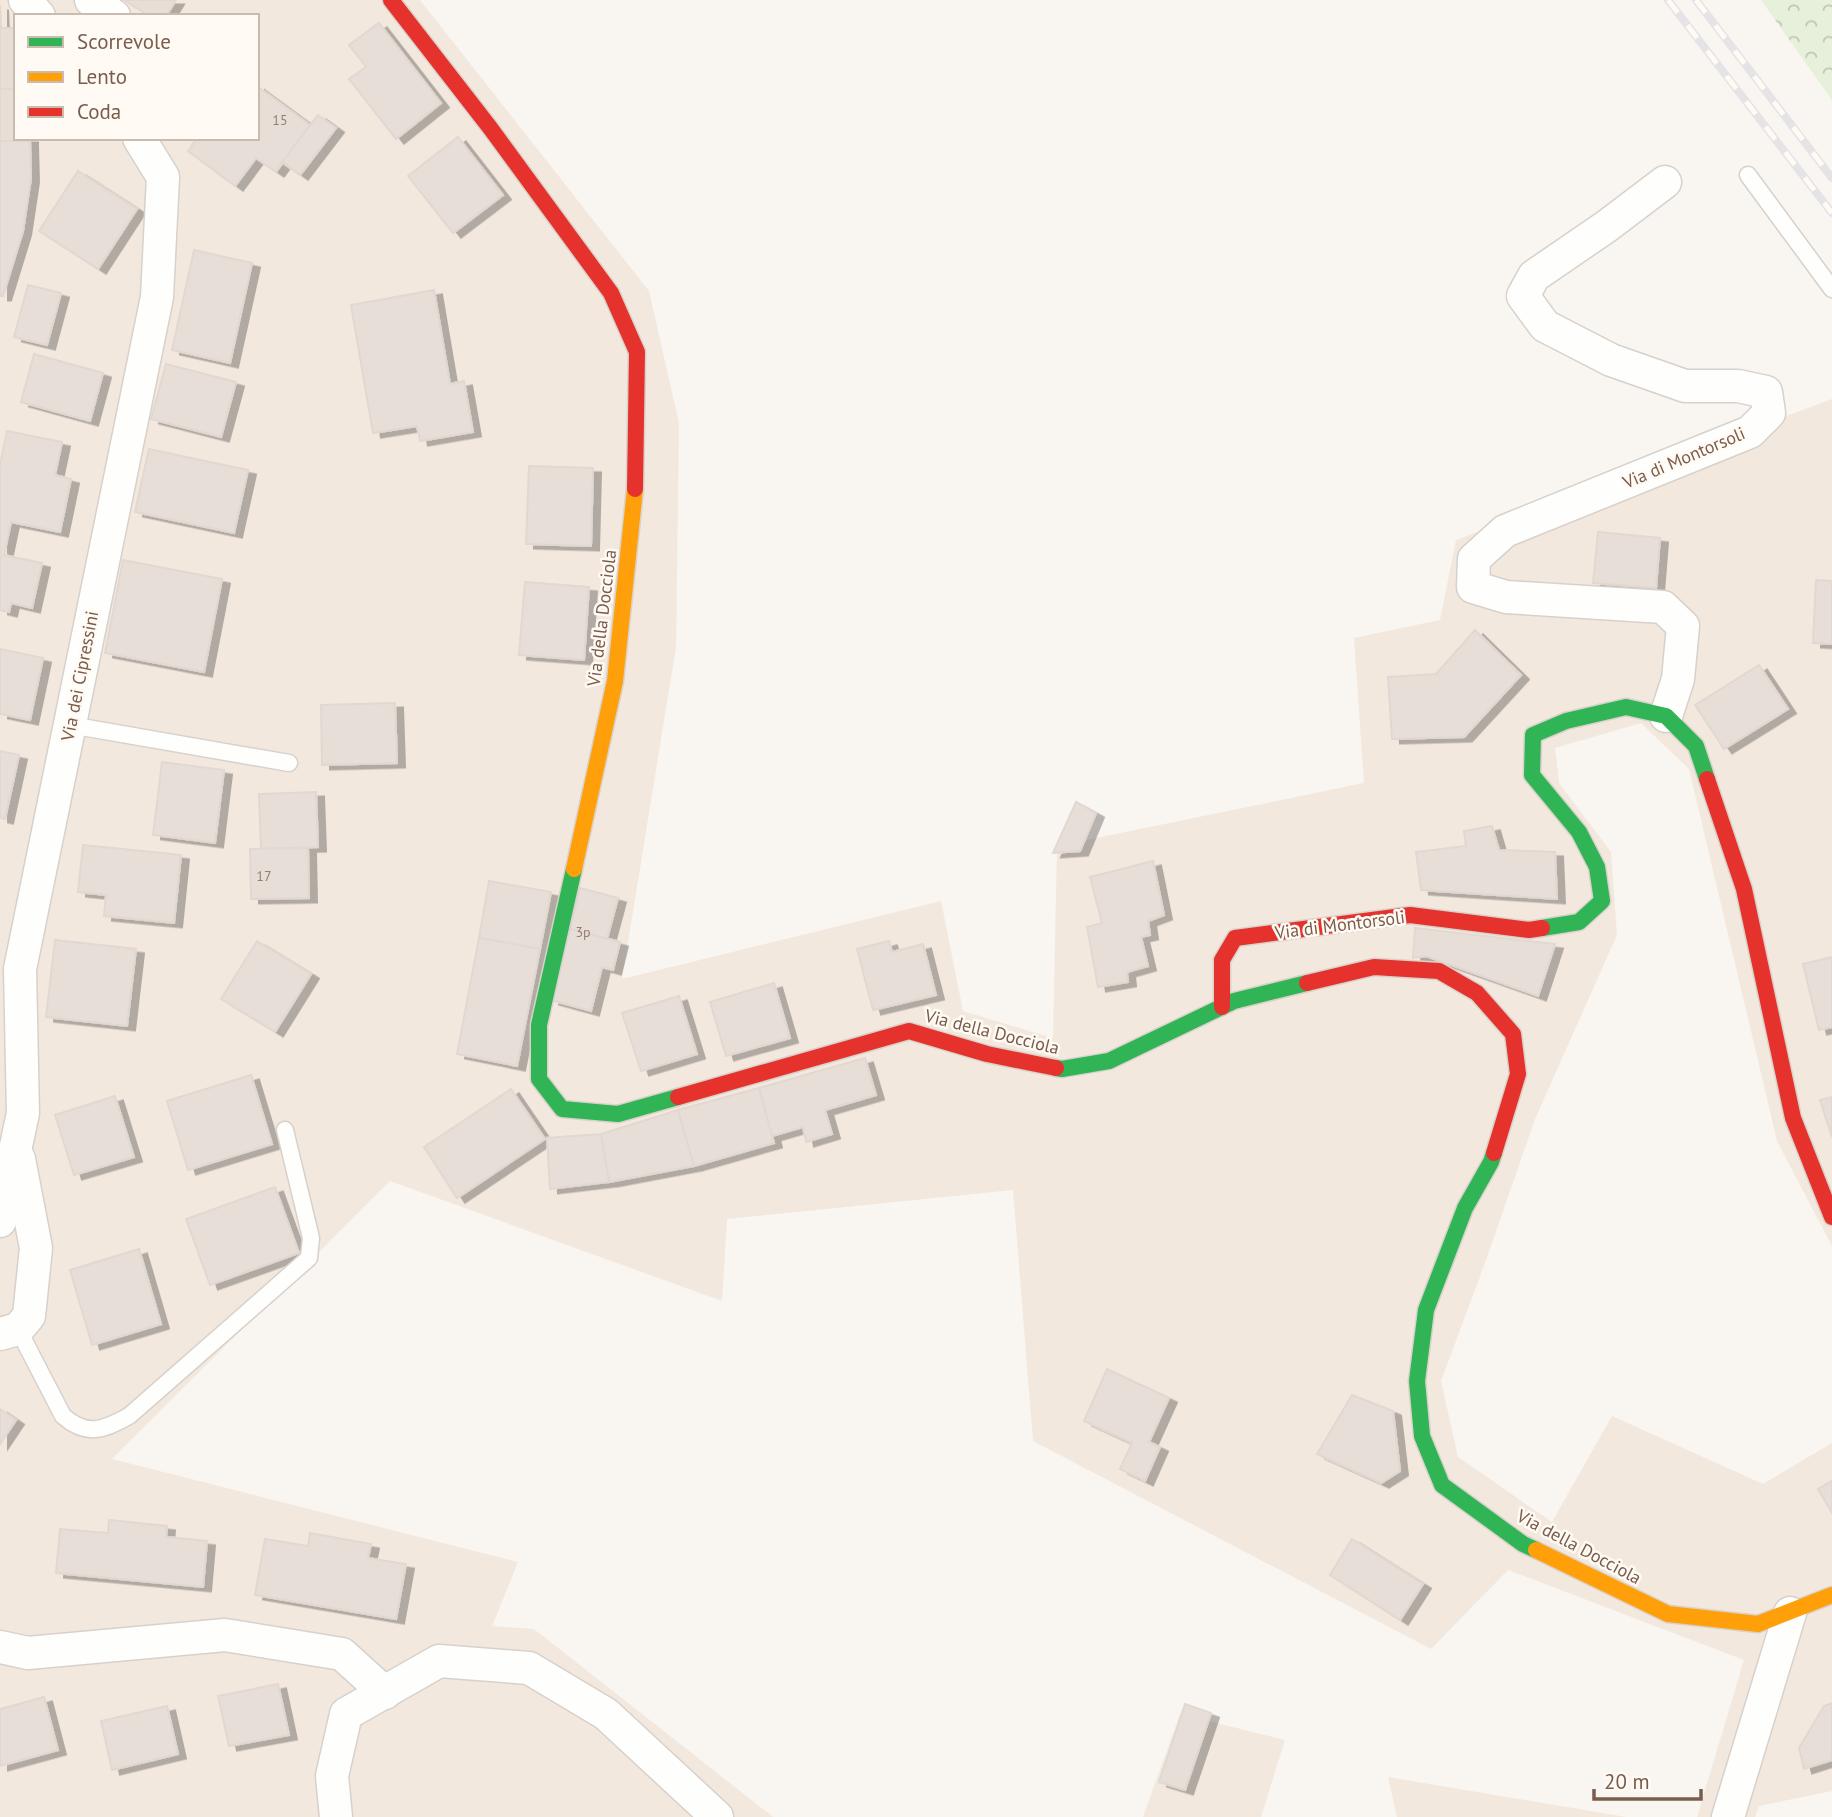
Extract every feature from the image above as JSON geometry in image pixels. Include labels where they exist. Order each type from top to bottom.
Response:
[{"type":"street","points":[[25,0],[38,14]]},
{"type":"street","points":[[91,0],[111,14]]},
{"type":"street","name":"Via della Docciola","points":[[391,0],[491,129],[611,293],[636,352],[635,502],[615,681],[539,1025],[539,1079],[562,1109],[618,1114],[909,1031],[988,1054],[1062,1069],[1109,1061],[1234,1001],[1374,967],[1439,971],[1477,993],[1513,1034],[1518,1074],[1491,1162],[1465,1208],[1426,1310],[1417,1381],[1422,1436],[1442,1485],[1522,1544],[1668,1614],[1758,1624],[1832,1595]]},
{"type":"street","name":"Via dei Cipressini","points":[[0,1220],[23,1113],[20,969],[157,297],[163,177],[140,140]]},
{"type":"street","name":"Via di Montorsoli","points":[[1222,1007],[1222,960],[1236,938],[1410,915],[1529,930],[1579,922],[1602,901],[1597,867],[1578,832],[1532,775],[1533,735],[1566,721],[1626,707],[1666,716],[1678,679],[1683,626],[1664,607],[1506,597],[1473,587],[1474,559],[1505,531],[1750,432],[1769,413],[1766,392],[1738,386],[1685,386],[1611,360],[1545,326],[1523,296],[1534,276],[1665,182]]},
{"type":"street","points":[[1666,716],[1696,746],[1744,889],[1793,1118],[1832,1217]]},
{"type":"street","points":[[9,1331],[29,1316],[36,1248],[17,1144]]},
{"type":"street","points":[[1728,1817],[1790,1613]]},
{"type":"street","points":[[0,1647],[27,1653],[225,1635],[342,1654],[385,1693]]},
{"type":"street","points":[[336,1817],[331,1776],[346,1714],[439,1661],[529,1668],[606,1714],[717,1817]]},
{"type":"lane","points":[[1748,174],[1832,289]]},
{"type":"lane","points":[[70,724],[289,764]]},
{"type":"lane","points":[[9,1331],[63,1416],[75,1427],[90,1431],[115,1424],[129,1416],[309,1258],[311,1238],[285,1130]]},
{"type":"shaded area","points":[[0,0],[420,0],[649,291],[679,423],[676,647],[622,979],[941,901],[963,1011],[1053,1038],[1057,846],[1364,783],[1354,638],[1440,620],[1456,540],[1832,399],[1832,1246],[1777,1141],[1689,769],[1641,723],[1555,748],[1559,783],[1611,852],[1617,935],[1535,1119],[1441,1381],[1458,1457],[1552,1522],[1612,1416],[1763,1484],[1832,1443],[1832,1791],[1759,1806],[1755,1817],[1697,1817],[1744,1660],[1508,1570],[1431,1649],[1033,1441],[1013,1190],[727,1219],[722,1301],[390,1181],[112,1459],[518,1562],[492,1626],[534,1629],[773,1817],[0,1817]]},
{"type":"shaded area","points":[[1180,1714],[1285,1740],[1261,1817],[1143,1817]]},
{"type":"shaded area","points":[[1388,1777],[1626,1817],[1397,1817]]},
{"type":"green space","points":[[1761,0],[1832,0],[1832,100]]},
{"type":"building","points":[[124,0],[176,0],[167,14],[147,14]]},
{"type":"building","points":[[0,5],[1,28],[14,28],[14,89],[0,89]]},
{"type":"building","points":[[379,23],[441,103],[396,139],[349,79],[366,67],[349,45]]},
{"type":"building","points":[[259,87],[310,125],[276,172],[256,158],[235,186],[188,151],[196,140],[259,140]]},
{"type":"building","points":[[0,89],[14,89],[14,140],[30,141],[0,141]]},
{"type":"building","points":[[318,115],[336,128],[300,175],[282,162]]},
{"type":"building","points":[[458,137],[503,195],[453,233],[408,176]]},
{"type":"building","points":[[0,141],[30,141],[31,178],[23,231],[3,296],[0,296]]},
{"type":"building","points":[[78,171],[137,209],[98,269],[39,231]]},
{"type":"building","points":[[194,250],[252,263],[230,363],[172,350]]},
{"type":"building","points":[[28,285],[61,293],[47,345],[14,337]]},
{"type":"building","points":[[434,290],[450,384],[464,381],[473,432],[420,441],[417,426],[373,433],[351,305]]},
{"type":"building","points":[[34,354],[103,373],[90,421],[21,402]]},
{"type":"building","points":[[166,364],[236,382],[221,437],[151,419]]},
{"type":"building","points":[[7,431],[62,442],[55,475],[71,479],[60,532],[11,522],[4,555],[42,563],[32,608],[11,603],[9,612],[0,610],[0,465]]},
{"type":"building","points":[[149,449],[248,470],[234,533],[135,512]]},
{"type":"building","points":[[529,466],[593,468],[591,546],[526,544]]},
{"type":"building","points":[[1598,532],[1660,538],[1656,588],[1593,583]]},
{"type":"building","points":[[123,560],[222,579],[204,672],[105,653]]},
{"type":"building","points":[[1816,580],[1832,581],[1832,644],[1813,643]]},
{"type":"building","points":[[525,582],[589,587],[584,660],[519,655]]},
{"type":"building","points":[[1475,630],[1521,675],[1464,737],[1392,739],[1388,677],[1436,674]]},
{"type":"building","points":[[0,649],[43,658],[30,720],[0,714]]},
{"type":"building","points":[[1759,665],[1788,709],[1724,749],[1695,705]]},
{"type":"building","points":[[395,703],[397,763],[322,765],[321,705]]},
{"type":"building","points":[[0,751],[19,755],[5,819],[0,818]]},
{"type":"building","points":[[162,762],[224,770],[215,843],[153,835]]},
{"type":"building","points":[[316,792],[318,847],[261,849],[259,794]]},
{"type":"building","points":[[1076,802],[1096,813],[1080,851],[1053,853]]},
{"type":"building","points":[[1492,826],[1499,850],[1555,852],[1557,899],[1421,890],[1416,852],[1466,846],[1464,831]]},
{"type":"building","points":[[83,845],[181,855],[174,923],[104,916],[106,895],[78,892]]},
{"type":"building","points":[[308,848],[309,898],[251,899],[250,849]]},
{"type":"building","points":[[1153,861],[1164,915],[1148,921],[1150,935],[1141,937],[1148,966],[1127,972],[1128,982],[1098,987],[1087,927],[1102,923],[1090,877]]},
{"type":"building","points":[[489,881],[551,892],[540,949],[479,938]]},
{"type":"building","points":[[580,888],[618,898],[607,939],[570,929]]},
{"type":"building","points":[[1415,928],[1555,944],[1538,996],[1426,956],[1413,958]]},
{"type":"building","points":[[570,929],[620,942],[613,970],[602,967],[591,1011],[551,1000]]},
{"type":"building","points":[[479,938],[540,949],[517,1066],[457,1054]]},
{"type":"building","points":[[55,940],[136,949],[127,1026],[46,1017]]},
{"type":"building","points":[[257,941],[311,974],[275,1032],[221,999]]},
{"type":"building","points":[[889,941],[892,952],[923,944],[936,995],[873,1010],[857,949]]},
{"type":"building","points":[[1832,957],[1832,1027],[1819,1030],[1803,964]]},
{"type":"building","points":[[774,983],[790,1038],[726,1056],[710,1002]]},
{"type":"building","points":[[679,996],[697,1054],[641,1071],[622,1013]]},
{"type":"building","points":[[865,1058],[876,1095],[825,1110],[832,1134],[806,1142],[803,1127],[772,1136],[759,1088]]},
{"type":"building","points":[[251,1075],[272,1144],[188,1170],[167,1101]]},
{"type":"building","points":[[759,1088],[774,1143],[694,1166],[678,1110]]},
{"type":"building","points":[[511,1089],[545,1139],[457,1198],[424,1147]]},
{"type":"building","points":[[115,1096],[134,1157],[74,1175],[55,1115]]},
{"type":"building","points":[[1832,1097],[1832,1137],[1820,1100]]},
{"type":"building","points":[[678,1110],[694,1166],[609,1182],[601,1134]]},
{"type":"building","points":[[601,1134],[609,1182],[550,1189],[547,1138]]},
{"type":"building","points":[[275,1187],[299,1253],[210,1285],[186,1219]]},
{"type":"building","points":[[139,1249],[161,1324],[92,1345],[70,1270]]},
{"type":"building","points":[[1107,1369],[1169,1398],[1149,1442],[1160,1447],[1145,1481],[1120,1469],[1132,1443],[1084,1421]]},
{"type":"building","points":[[1352,1395],[1393,1411],[1400,1471],[1381,1483],[1317,1454]]},
{"type":"building","points":[[0,1409],[16,1420],[0,1444]]},
{"type":"building","points":[[1832,1481],[1832,1513],[1818,1489]]},
{"type":"building","points":[[109,1520],[167,1526],[166,1537],[207,1541],[203,1587],[56,1573],[60,1529],[108,1533]]},
{"type":"building","points":[[310,1533],[371,1544],[368,1558],[406,1564],[396,1619],[255,1595],[265,1539],[308,1546]]},
{"type":"building","points":[[1352,1539],[1423,1584],[1400,1620],[1330,1575]]},
{"type":"building","points":[[278,1684],[289,1735],[229,1746],[218,1696]]},
{"type":"building","points":[[44,1697],[58,1750],[0,1766],[0,1709]]},
{"type":"building","points":[[1832,1703],[1832,1760],[1804,1769],[1799,1748],[1824,1706]]},
{"type":"building","points":[[1185,1704],[1211,1713],[1185,1790],[1159,1782]]},
{"type":"building","points":[[167,1706],[178,1754],[112,1770],[101,1721]]},
{"type":"railway","points":[[1668,0],[1832,213]]},
{"type":"railway","points":[[1696,0],[1832,178]]},
{"type":"traffic: fast","points":[[1542,928],[1579,922],[1602,901],[1597,867],[1579,832],[1532,775],[1533,735],[1566,721],[1626,707],[1666,716],[1696,746],[1707,779]]},
{"type":"traffic: fast","points":[[574,869],[539,1025],[539,1079],[562,1109],[618,1114],[678,1097]]},
{"type":"traffic: fast","points":[[1056,1068],[1109,1061],[1234,1001],[1307,983]]},
{"type":"traffic: fast","points":[[1494,1153],[1465,1208],[1426,1310],[1417,1381],[1422,1436],[1442,1485],[1523,1544],[1536,1550]]},
{"type":"traffic: slow","points":[[574,869],[615,681],[635,489]]},
{"type":"traffic: slow","points":[[1536,1550],[1668,1614],[1758,1624],[1832,1595]]},
{"type":"traffic: jam","points":[[391,0],[491,129],[611,293],[637,352],[635,489]]},
{"type":"traffic: jam","points":[[1707,779],[1744,889],[1793,1118],[1832,1217]]},
{"type":"traffic: jam","points":[[1222,1007],[1222,960],[1235,938],[1410,915],[1529,930],[1542,928]]},
{"type":"traffic: jam","points":[[1307,983],[1374,967],[1439,971],[1477,993],[1513,1034],[1518,1074],[1494,1153]]},
{"type":"traffic: jam","points":[[678,1097],[909,1031],[987,1054],[1056,1068]]}]
